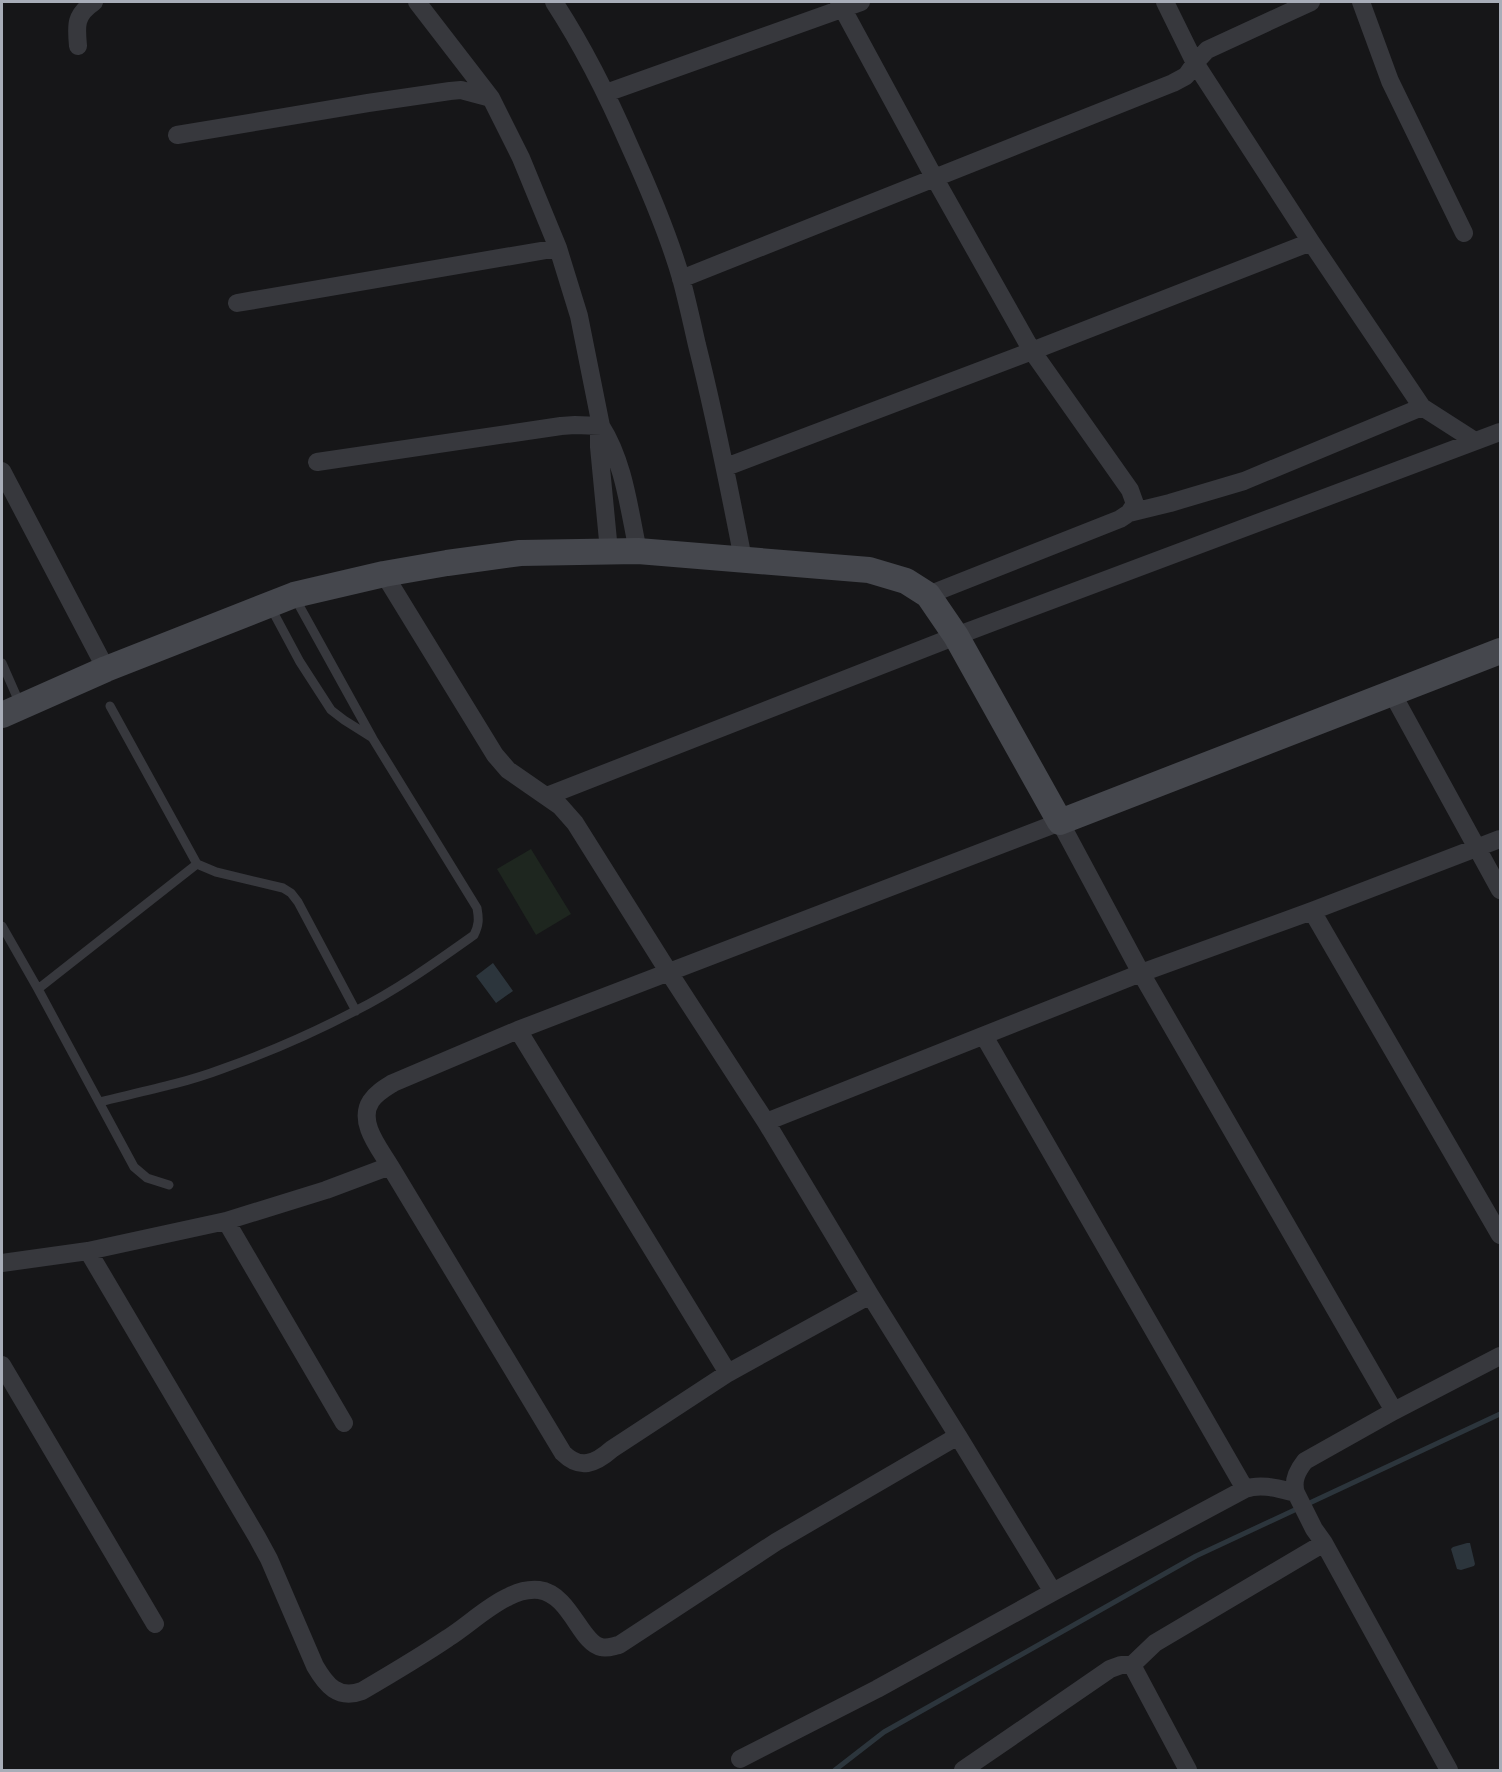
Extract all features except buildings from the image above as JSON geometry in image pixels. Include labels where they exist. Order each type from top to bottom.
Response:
[{"type":"street","points":[[78,46],[76,23],[87,6],[94,2]]},
{"type":"street","points":[[417,2],[491,98],[521,158],[558,248],[579,316],[601,426],[599,447],[609,551]]},
{"type":"street","points":[[554,2],[606,93],[652,195],[681,279],[726,467],[742,559]]},
{"type":"street","points":[[606,93],[841,5],[861,2]]},
{"type":"street","points":[[1165,2],[1195,63],[1311,242],[1422,406],[1474,441]]},
{"type":"street","points":[[681,279],[1173,83],[1186,76],[1207,50],[1311,2]]},
{"type":"street","points":[[1361,2],[1390,81],[1464,233]]},
{"type":"street","points":[[841,5],[1032,351],[1130,490],[1135,504],[1129,513]]},
{"type":"street","points":[[177,135],[368,102],[450,91],[461,90],[491,98]]},
{"type":"street","points":[[726,467],[1311,242]]},
{"type":"street","points":[[237,303],[558,248]]},
{"type":"street","points":[[928,595],[1120,519],[1129,513],[1244,481],[1422,406]]},
{"type":"street","points":[[316,462],[561,426],[601,426]]},
{"type":"street","points":[[601,426],[616,456],[638,551]]},
{"type":"street","points":[[547,796],[956,636],[1500,432]]},
{"type":"street","points":[[2,471],[106,669]]},
{"type":"street","points":[[11,710],[106,669],[294,595],[447,562],[520,553],[638,551],[869,570],[906,581],[928,595],[956,636],[1141,973],[1394,1411]]},
{"type":"street","points":[[384,574],[495,755],[514,775],[560,806],[575,823],[766,1122],[1053,1592]]},
{"type":"street","points":[[870,1295],[728,1372],[602,1457],[583,1464],[571,1461],[562,1453],[369,1129],[367,1115],[370,1102],[393,1083],[518,1030],[1500,651]]},
{"type":"street","points":[[1392,693],[1500,890]]},
{"type":"street","points":[[766,1122],[1141,973],[1500,839]]},
{"type":"street","points":[[1312,911],[1500,1235]]},
{"type":"street","points":[[518,1030],[728,1372]]},
{"type":"street","points":[[984,1036],[1245,1489]]},
{"type":"street","points":[[2,1263],[88,1251],[226,1221],[326,1190],[390,1166]]},
{"type":"street","points":[[226,1221],[344,1423]]},
{"type":"street","points":[[88,1251],[257,1537],[269,1559],[315,1666],[325,1682],[338,1692],[347,1694],[362,1691],[447,1639],[507,1597],[523,1591],[538,1590],[551,1593],[560,1600],[591,1641],[599,1647],[619,1645],[777,1542],[958,1436]]},
{"type":"street","points":[[1449,1770],[1298,1498],[1293,1485],[1305,1461],[1394,1411],[1500,1356]]},
{"type":"street","points":[[2,1365],[155,1624]]},
{"type":"street","points":[[740,1759],[878,1689],[1245,1489],[1254,1486],[1269,1487],[1298,1498]]},
{"type":"street","points":[[963,1770],[1110,1670],[1121,1665],[1132,1665],[1155,1643],[1319,1536]]},
{"type":"street","points":[[1132,1665],[1188,1770]]},
{"type":"lane","points":[[99,1102],[221,1070],[286,1044],[356,1011],[426,969],[474,935],[479,920],[477,908],[374,739],[294,595]]},
{"type":"lane","points":[[269,605],[300,662],[331,710],[374,739]]},
{"type":"lane","points":[[2,663],[11,710]]},
{"type":"lane","points":[[110,706],[197,864],[216,872],[283,888],[291,893],[356,1011]]},
{"type":"lane","points":[[38,989],[197,864]]},
{"type":"lane","points":[[2,927],[134,1167],[147,1178],[169,1185]]},
{"type":"shaded area","points":[[531,849],[571,914],[536,935],[497,869]]},
{"type":"shaded area","points":[[493,963],[513,991],[496,1003],[476,976]]},
{"type":"shaded area","points":[[1470,1543],[1475,1564],[1461,1570],[1457,1569],[1451,1549]]},
{"type":"waterway","points":[[835,1770],[884,1732],[1196,1556],[1500,1414]]}]
